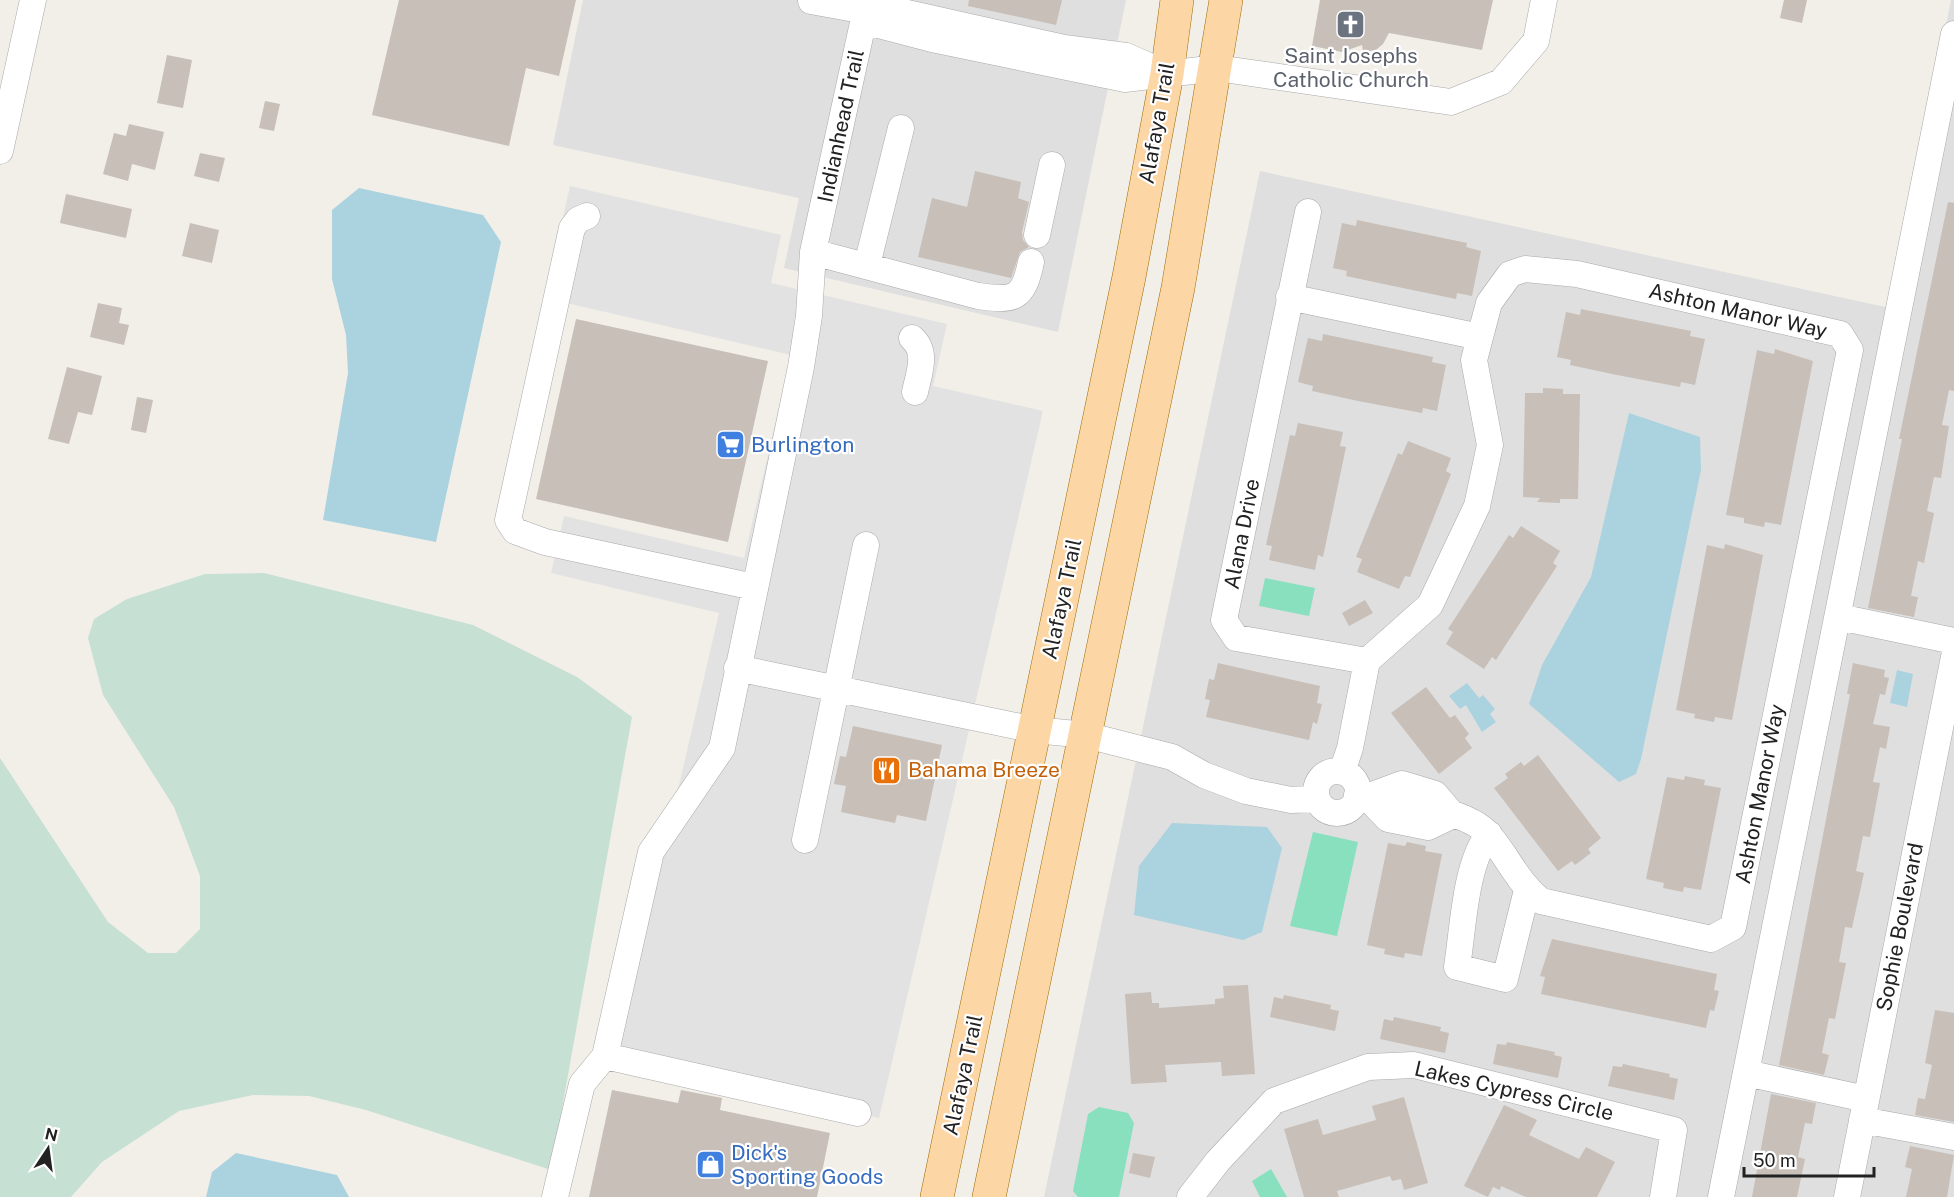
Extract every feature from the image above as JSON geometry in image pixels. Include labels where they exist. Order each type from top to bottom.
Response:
[{"type":"main road","name":"Alafaya Trail","points":[[937,1197],[1129,277],[1167,74],[1177,0]]},
{"type":"main road","points":[[989,1197],[1178,288],[1226,0]]},
{"type":"street","points":[[0,152],[33,0]]},
{"type":"street","points":[[811,1],[866,9],[1064,48],[1126,56],[1167,74],[1216,68],[1450,102],[1501,82],[1536,41],[1544,0]]},
{"type":"street","name":"Indianhead Trail","points":[[605,1056],[651,852],[722,748],[801,368],[809,316],[813,252],[866,9]]},
{"type":"street","points":[[1721,1197],[1948,91],[1954,34]]},
{"type":"street","points":[[867,265],[902,128]]},
{"type":"street","points":[[1037,235],[1052,165]]},
{"type":"street","name":"Alana Drive","points":[[1308,212],[1224,620],[1236,638],[1367,661]]},
{"type":"street","points":[[587,216],[578,220],[572,228],[508,520],[515,531],[544,543],[754,587]]},
{"type":"street","points":[[813,252],[978,296],[1004,299],[1014,297],[1022,290],[1031,262]]},
{"type":"street","name":"Ashton Manor Way","points":[[1362,796],[1453,815],[1476,824],[1489,834],[1527,890],[1541,901],[1568,909],[1711,939],[1733,927],[1850,350],[1840,334],[1577,274],[1525,269],[1510,274],[1489,303],[1474,360],[1490,445],[1477,507],[1430,605],[1367,661]]},
{"type":"street","points":[[1289,297],[1480,337]]},
{"type":"street","points":[[912,338],[920,344],[922,354],[915,392]]},
{"type":"street","points":[[805,840],[866,545]]},
{"type":"street","points":[[1839,617],[1954,641]]},
{"type":"street","name":"Sophie Boulevard","points":[[1846,1197],[1954,657]]},
{"type":"street","points":[[1342,772],[1350,748],[1367,661]]},
{"type":"street","points":[[737,668],[1035,730],[1086,735],[1172,757],[1204,775],[1246,791],[1291,800],[1317,799]]},
{"type":"street","points":[[1335,771],[1342,772],[1353,779],[1362,796],[1349,809],[1336,813],[1323,808],[1317,799],[1316,789],[1322,777],[1335,771]]},
{"type":"street","points":[[1489,834],[1480,844],[1472,873],[1457,967],[1505,979],[1527,890]]},
{"type":"street","points":[[555,1197],[582,1084],[605,1056],[858,1113]]},
{"type":"street","name":"Lakes Cypress Circle","points":[[1190,1197],[1218,1161],[1274,1101],[1368,1067],[1414,1065],[1674,1130],[1663,1197]]},
{"type":"street","points":[[1746,1073],[1954,1137]]},
{"type":"shaded area","points":[[583,0],[1126,0],[1058,332],[784,268],[799,198],[553,145]]},
{"type":"shaded area","points":[[1951,0],[1954,0],[1954,1197],[1044,1197],[1260,171],[1890,308]]},
{"type":"shaded area","points":[[570,186],[781,235],[771,283],[947,324],[933,386],[1043,411],[879,1118],[616,1057],[719,613],[551,573],[564,516],[744,558],[791,355],[545,298]]},
{"type":"green space","points":[[264,573],[473,625],[577,677],[632,717],[551,1170],[366,1110],[309,1096],[253,1095],[179,1111],[102,1162],[71,1197],[0,1197],[0,758],[108,922],[148,953],[176,953],[200,929],[200,876],[174,807],[103,695],[88,638],[94,619],[127,599],[205,574]]},
{"type":"green space","points":[[1265,578],[1315,588],[1309,616],[1259,606]]},
{"type":"green space","points":[[1313,832],[1358,842],[1337,936],[1290,926]]},
{"type":"green space","points":[[1099,1107],[1128,1113],[1134,1123],[1119,1197],[1078,1197],[1073,1191],[1088,1114]]},
{"type":"green space","points":[[1271,1169],[1287,1197],[1260,1197],[1252,1181]]},
{"type":"water","points":[[359,188],[483,215],[501,242],[436,542],[323,520],[348,373],[346,335],[332,279],[332,210]]},
{"type":"water","points":[[1629,413],[1700,437],[1701,470],[1641,759],[1636,774],[1619,782],[1529,704],[1542,665],[1591,577]]},
{"type":"water","points":[[1897,670],[1913,674],[1907,707],[1890,703]]},
{"type":"water","points":[[1467,683],[1479,698],[1483,695],[1495,709],[1490,714],[1496,722],[1482,732],[1466,705],[1460,709],[1449,696]]},
{"type":"water","points":[[1172,823],[1267,827],[1282,848],[1262,932],[1243,940],[1134,915],[1139,866]]},
{"type":"water","points":[[236,1153],[337,1175],[349,1197],[206,1197],[212,1172]]},
{"type":"building","points":[[399,0],[576,0],[559,76],[526,68],[509,146],[372,115]]},
{"type":"building","points":[[969,0],[1062,0],[1056,25],[968,6]]},
{"type":"building","points":[[1320,0],[1493,0],[1482,50],[1389,33],[1383,44],[1376,50],[1363,52],[1362,45],[1342,52],[1312,46]]},
{"type":"building","points":[[1784,0],[1807,0],[1802,23],[1780,18]]},
{"type":"building","points":[[167,55],[192,60],[183,108],[157,103]]},
{"type":"building","points":[[265,101],[280,104],[274,131],[259,128]]},
{"type":"building","points":[[129,124],[164,132],[155,170],[132,164],[128,181],[103,174],[114,133],[126,136]]},
{"type":"building","points":[[200,153],[225,158],[219,182],[194,176]]},
{"type":"building","points":[[975,171],[1021,182],[1018,198],[1029,202],[1022,232],[1023,240],[1029,247],[1020,252],[1011,278],[918,257],[932,198],[967,207]]},
{"type":"building","points":[[66,194],[132,209],[126,238],[60,223]]},
{"type":"building","points":[[1948,202],[1954,203],[1954,391],[1949,390],[1942,425],[1949,426],[1941,478],[1934,477],[1927,511],[1934,513],[1924,563],[1918,561],[1911,596],[1918,597],[1914,617],[1868,608],[1902,439],[1899,439]]},
{"type":"building","points":[[1357,220],[1467,243],[1466,247],[1481,251],[1472,296],[1457,293],[1456,299],[1346,276],[1347,271],[1333,268],[1342,223],[1356,226]]},
{"type":"building","points":[[190,223],[219,230],[212,263],[182,256]]},
{"type":"building","points":[[98,303],[122,308],[119,323],[129,325],[124,345],[90,337]]},
{"type":"building","points":[[1581,309],[1691,331],[1690,336],[1705,339],[1695,385],[1681,382],[1680,387],[1617,375],[1570,365],[1571,360],[1557,357],[1566,312],[1580,315]]},
{"type":"building","points":[[576,319],[768,361],[728,542],[536,499]]},
{"type":"building","points":[[1323,334],[1433,357],[1432,362],[1446,365],[1437,411],[1423,408],[1422,413],[1358,401],[1312,391],[1313,386],[1298,382],[1308,338],[1322,341]]},
{"type":"building","points":[[1775,349],[1813,361],[1781,525],[1765,522],[1764,527],[1744,523],[1744,518],[1726,515],[1757,350],[1774,354]]},
{"type":"building","points":[[67,367],[102,376],[92,415],[78,412],[69,444],[48,439]]},
{"type":"building","points":[[1543,388],[1563,389],[1563,394],[1580,394],[1578,499],[1560,499],[1560,503],[1537,502],[1540,498],[1523,497],[1525,393],[1543,393]]},
{"type":"building","points":[[137,397],[153,400],[146,433],[131,430]]},
{"type":"building","points":[[1298,423],[1343,432],[1340,446],[1346,447],[1323,557],[1318,555],[1315,570],[1269,560],[1272,546],[1266,545],[1290,435],[1295,436]]},
{"type":"building","points":[[1408,441],[1451,458],[1446,471],[1451,474],[1410,577],[1405,576],[1399,589],[1357,572],[1362,559],[1356,557],[1398,453],[1402,455]]},
{"type":"building","points":[[1521,526],[1560,551],[1553,563],[1557,566],[1496,660],[1492,657],[1484,669],[1446,644],[1453,632],[1448,629],[1509,535],[1513,538]]},
{"type":"building","points":[[1725,544],[1763,555],[1732,720],[1715,717],[1714,722],[1694,718],[1695,714],[1676,710],[1707,545],[1724,549]]},
{"type":"building","points":[[1365,600],[1373,613],[1349,626],[1342,613]]},
{"type":"building","points":[[1218,663],[1320,686],[1317,703],[1322,704],[1317,724],[1313,722],[1309,740],[1206,717],[1210,700],[1205,699],[1209,679],[1214,680]]},
{"type":"building","points":[[1853,663],[1885,670],[1884,677],[1889,678],[1885,695],[1880,694],[1873,724],[1890,727],[1886,749],[1880,747],[1873,782],[1880,783],[1870,837],[1863,836],[1856,871],[1864,873],[1852,928],[1845,927],[1839,962],[1846,963],[1835,1019],[1829,1018],[1822,1053],[1829,1055],[1824,1075],[1779,1065],[1850,694],[1847,694]]},
{"type":"building","points":[[1426,687],[1450,718],[1455,715],[1469,734],[1465,738],[1472,748],[1439,774],[1391,713]]},
{"type":"building","name":"Bahama Breeze","points":[[853,726],[942,745],[926,821],[897,815],[895,823],[841,812],[846,786],[834,784],[840,756],[846,757]]},
{"type":"building","points":[[1538,755],[1601,838],[1588,849],[1591,853],[1575,865],[1572,861],[1558,871],[1494,788],[1508,778],[1505,774],[1521,762],[1524,766]]},
{"type":"building","points":[[1685,776],[1705,780],[1704,785],[1721,788],[1701,890],[1684,887],[1683,892],[1663,888],[1664,883],[1646,879],[1667,777],[1684,780]]},
{"type":"building","points":[[1407,842],[1426,846],[1425,851],[1442,854],[1422,956],[1405,953],[1404,958],[1384,954],[1385,949],[1367,945],[1388,843],[1405,846]]},
{"type":"building","points":[[1552,939],[1717,974],[1714,990],[1719,991],[1714,1011],[1710,1010],[1706,1028],[1541,994],[1545,977],[1540,976]]},
{"type":"building","points":[[1248,985],[1255,1074],[1222,1076],[1221,1062],[1165,1065],[1167,1082],[1131,1084],[1125,994],[1151,992],[1152,1003],[1159,1003],[1159,1008],[1215,1004],[1215,999],[1224,998],[1223,986]]},
{"type":"building","points":[[1284,995],[1331,1005],[1330,1009],[1339,1011],[1335,1031],[1270,1017],[1274,997],[1283,999]]},
{"type":"building","points":[[1935,1010],[1954,1013],[1954,1122],[1915,1115],[1918,1098],[1925,1099],[1932,1065],[1925,1063]]},
{"type":"building","points":[[1394,1017],[1441,1027],[1440,1031],[1449,1033],[1445,1053],[1380,1039],[1384,1019],[1393,1021]]},
{"type":"building","points":[[1507,1042],[1555,1052],[1554,1055],[1562,1057],[1558,1078],[1493,1064],[1497,1044],[1506,1045]]},
{"type":"building","points":[[1623,1064],[1670,1074],[1669,1077],[1678,1079],[1674,1100],[1608,1086],[1613,1066],[1622,1067]]},
{"type":"building","name":"Dick's Sporting Goods","points":[[612,1090],[678,1103],[681,1090],[722,1098],[720,1110],[830,1133],[817,1197],[589,1197]]},
{"type":"building","points":[[1771,1094],[1816,1103],[1812,1124],[1805,1123],[1798,1157],[1805,1159],[1797,1197],[1752,1197]]},
{"type":"building","points":[[1404,1097],[1428,1183],[1404,1190],[1401,1179],[1392,1181],[1390,1176],[1337,1191],[1339,1197],[1304,1197],[1284,1129],[1318,1119],[1323,1135],[1376,1120],[1372,1106]]},
{"type":"building","points":[[1504,1105],[1537,1120],[1529,1135],[1579,1159],[1586,1147],[1615,1162],[1597,1197],[1526,1197],[1501,1186],[1500,1190],[1493,1187],[1488,1197],[1464,1186]]},
{"type":"building","points":[[1910,1146],[1954,1155],[1947,1197],[1906,1197],[1912,1169],[1905,1167]]},
{"type":"building","points":[[1133,1153],[1155,1157],[1150,1178],[1129,1173]]},
{"type":"place","name":"Saint Josephs Catholic Church","points":[[1351,25]]},
{"type":"place","name":"Burlington","points":[[730,445]]},
{"type":"place","name":"Bahama Breeze","points":[[887,770]]},
{"type":"place","name":"Dick's Sporting Goods","points":[[710,1165]]}]
